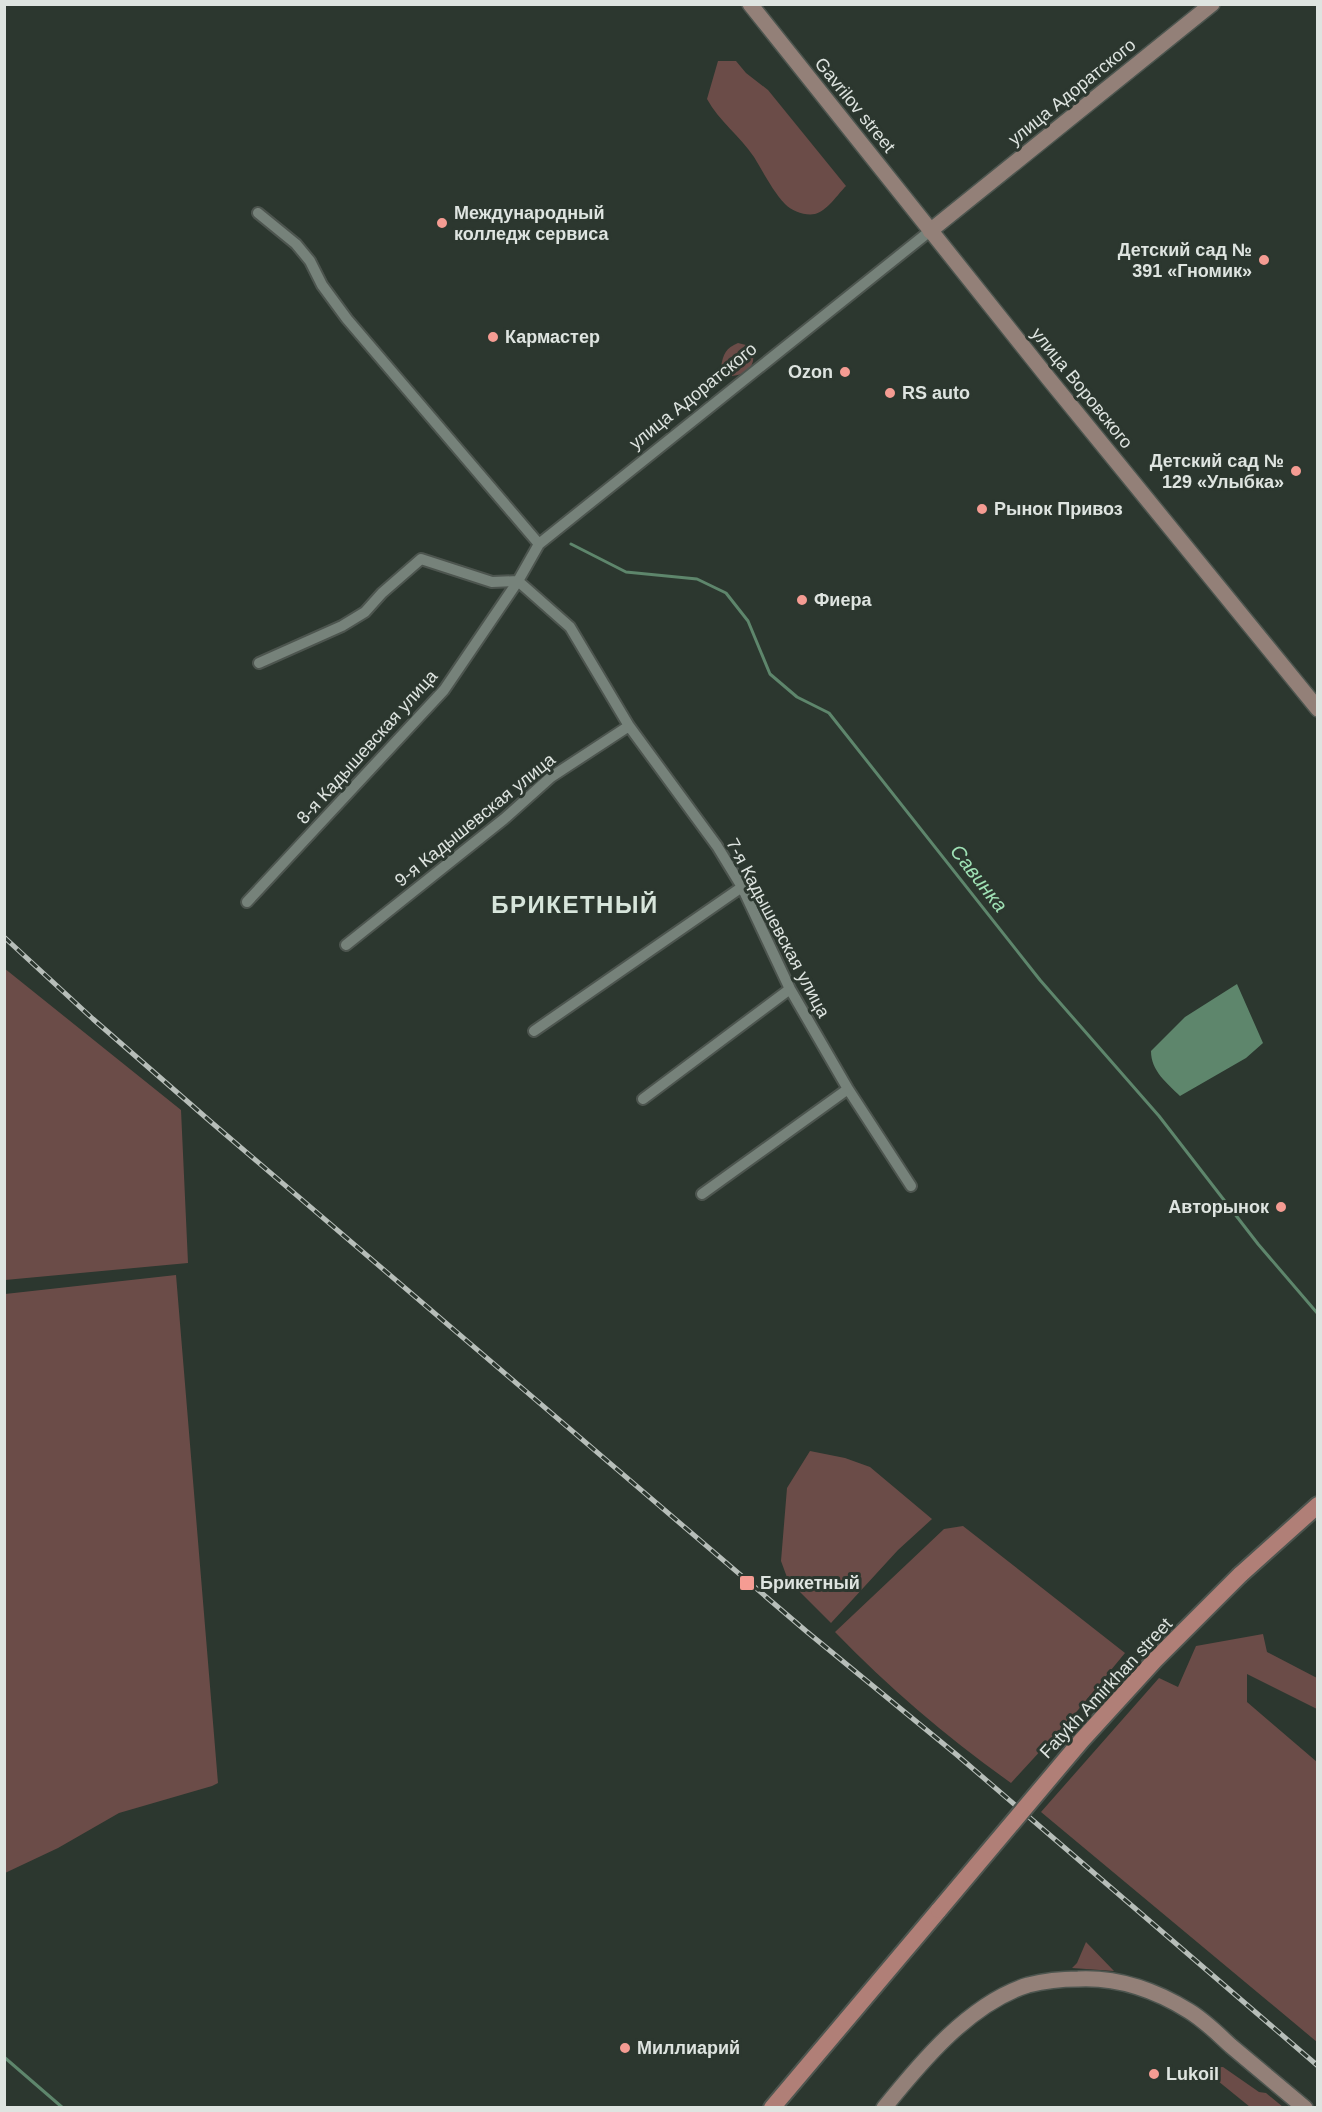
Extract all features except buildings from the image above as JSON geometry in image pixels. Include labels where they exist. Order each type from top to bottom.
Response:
[{"type":"main road","name":"Fatykh Amirkhan street","points":[[772,2108],[1089,1732],[1155,1660],[1240,1575],[1317,1505]]},
{"type":"street","name":"Gavrilov street","points":[[750,4],[930,231]]},
{"type":"street","name":"улица Адоратского","points":[[539,544],[1212,4]]},
{"type":"street","points":[[258,213],[296,244],[310,261],[322,285],[347,319],[539,544]]},
{"type":"street","name":"улица Воровского","points":[[930,231],[1317,709]]},
{"type":"street","name":"8-я Кадышевская улица","points":[[247,902],[444,690],[518,581],[539,544]]},
{"type":"street","points":[[259,663],[342,626],[365,612],[382,593],[421,559],[492,582],[518,581]]},
{"type":"street","name":"7-я Кадышевская улица","points":[[518,581],[570,627],[629,726],[717,846],[742,887],[790,989],[848,1089],[911,1186]]},
{"type":"street","name":"9-я Кадышевская улица","points":[[346,945],[504,819],[551,777],[629,726]]},
{"type":"street","points":[[534,1031],[742,887]]},
{"type":"street","points":[[643,1099],[790,989]]},
{"type":"street","points":[[702,1194],[848,1089]]},
{"type":"street","points":[[884,2108],[917,2067],[967,2020],[997,1999],[1041,1982],[1096,1978],[1131,1984],[1164,1996],[1192,2013],[1305,2108]]},
{"type":"shaded area","points":[[718,61],[736,61],[746,73],[768,90],[846,186],[824,209],[815,214],[803,214],[788,207],[772,187],[748,149],[712,107],[707,99]]},
{"type":"shaded area","points":[[738,343],[750,346],[753,352],[753,362],[748,370],[732,376],[725,373],[721,367],[728,349]]},
{"type":"shaded area","points":[[4,968],[181,1110],[188,1263],[5,1280]]},
{"type":"shaded area","points":[[1237,984],[1263,1043],[1246,1058],[1180,1096],[1157,1071],[1151,1051],[1185,1017]]},
{"type":"shaded area","points":[[176,1275],[218,1783],[119,1813],[58,1848],[5,1873],[5,1294]]},
{"type":"shaded area","points":[[810,1451],[845,1458],[870,1467],[932,1519],[898,1550],[831,1623],[788,1580],[781,1561],[787,1488]]},
{"type":"shaded area","points":[[963,1526],[1125,1653],[1078,1710],[1011,1783],[920,1712],[835,1632],[944,1529]]},
{"type":"shaded area","points":[[1263,1634],[1267,1652],[1317,1678],[1317,1709],[1247,1674],[1247,1702],[1317,1762],[1317,2042],[1041,1812],[1159,1678],[1178,1687],[1196,1646]]},
{"type":"shaded area","points":[[1086,1942],[1114,1971],[1072,1968],[1077,1963]]},
{"type":"shaded area","points":[[1223,2067],[1259,2092],[1266,2093],[1283,2107],[1250,2107],[1202,2068]]},
{"type":"waterway","name":"Савинка","points":[[571,544],[626,572],[697,579],[726,593],[748,621],[770,674],[797,697],[829,713],[1040,980],[1159,1116],[1258,1244],[1318,1314]]},
{"type":"waterway","points":[[4,2057],[63,2108]]},
{"type":"railway","points":[[4,937],[93,1019],[211,1122],[806,1631],[957,1755],[1318,2066]]},
{"type":"place","name":"Международный колледж сервиса","points":[[442,223]]},
{"type":"place","name":"Детский сад № 391 «Гномик»","points":[[1264,260]]},
{"type":"place","name":"Кармастер","points":[[493,337]]},
{"type":"place","name":"Ozon","points":[[845,372]]},
{"type":"place","name":"RS auto","points":[[890,393]]},
{"type":"place","name":"Детский сад № 129 «Улыбка»","points":[[1296,471]]},
{"type":"place","name":"Рынок Привоз","points":[[982,509]]},
{"type":"place","name":"Фиера","points":[[802,600]]},
{"type":"place","name":"Авторынок","points":[[1281,1207]]},
{"type":"place","name":"Брикетный","points":[[747,1583]]},
{"type":"place","name":"Миллиарий","points":[[625,2048]]},
{"type":"place","name":"Lukoil","points":[[1154,2074]]},
{"type":"district","name":"БРИКЕТНЫЙ","points":[[575,904]]}]
